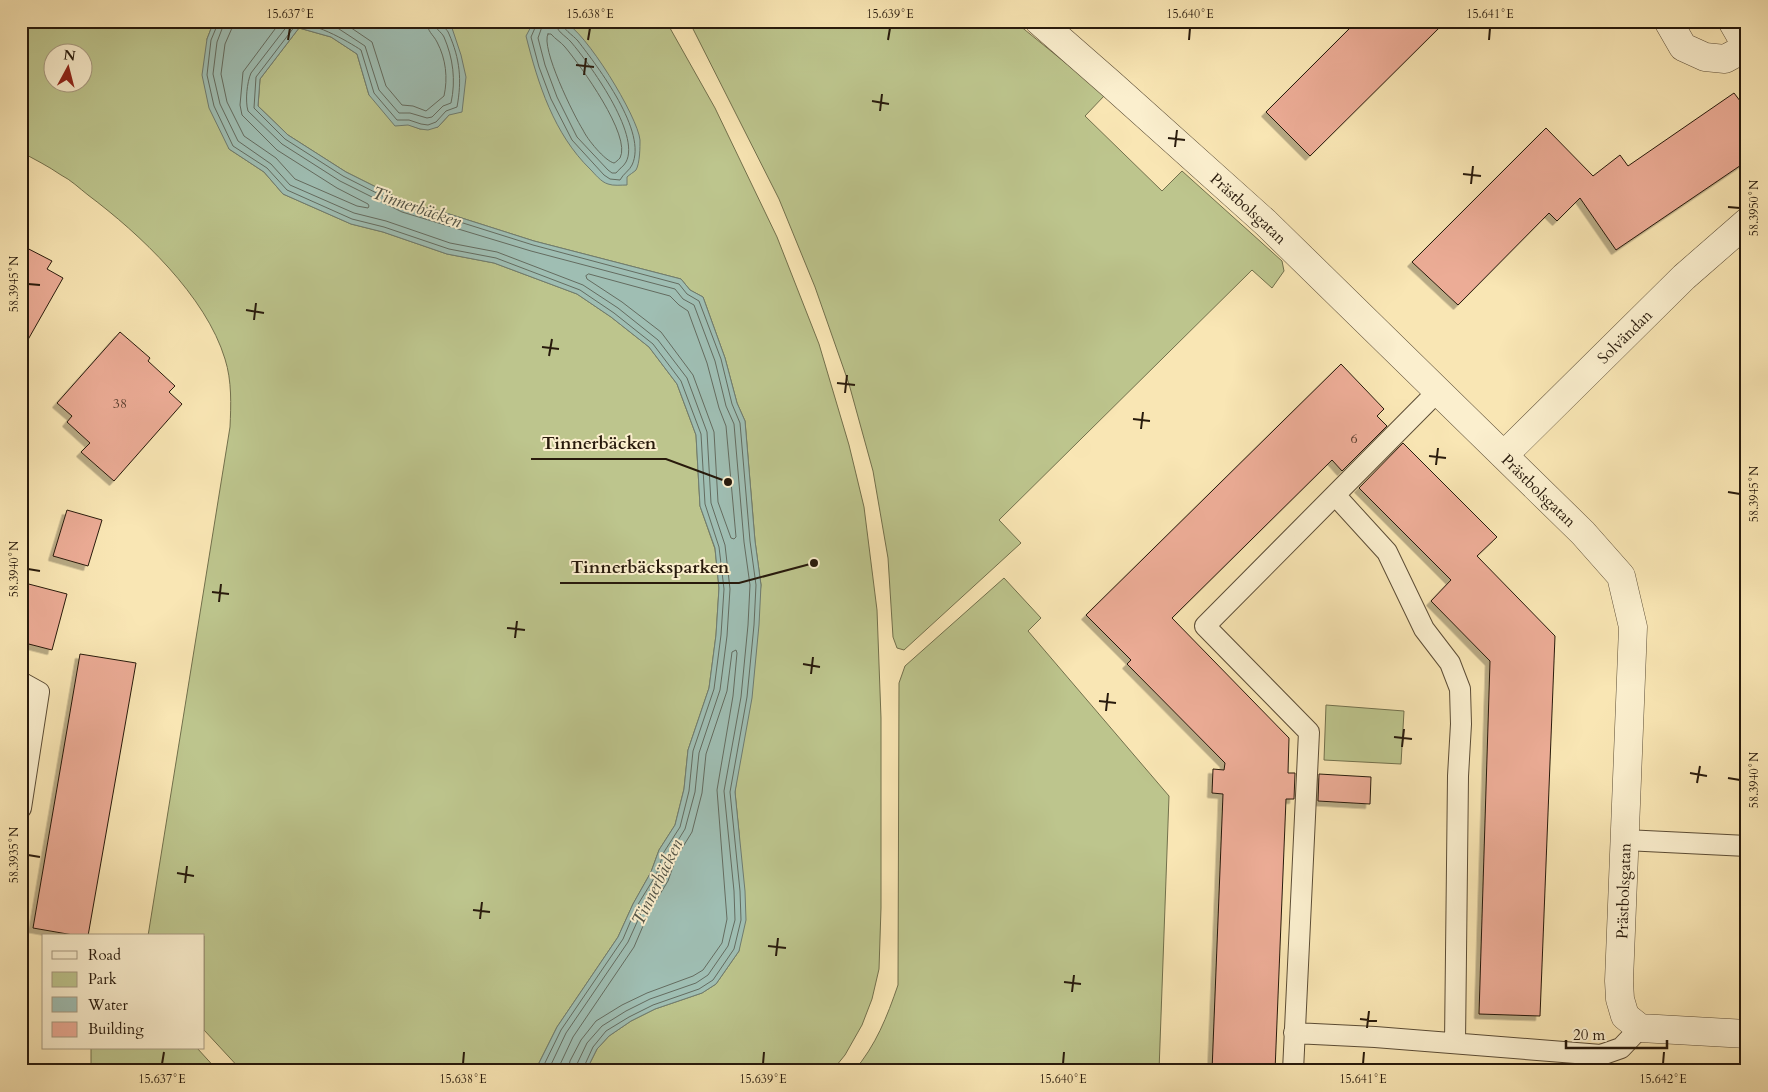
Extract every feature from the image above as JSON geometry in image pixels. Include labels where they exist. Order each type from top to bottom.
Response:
[{"type":"street","name":"Prästbolsgatan","points":[[1039,21],[1266,224],[1504,454],[1583,533],[1621,576],[1633,627],[1619,981],[1620,999],[1625,1016],[1640,1028]]},
{"type":"street","points":[[1668,21],[1683,47],[1705,57],[1725,59],[1747,47],[1732,21]]},
{"type":"street","name":"Solvändan","points":[[1504,454],[1684,277],[1747,222]]},
{"type":"street","points":[[1640,1028],[1747,1034]]},
{"type":"lane","points":[[1293,1071],[1309,732],[1205,626],[1438,391]]},
{"type":"lane","points":[[1335,496],[1387,552],[1424,629],[1450,663],[1460,689],[1455,1044]]},
{"type":"lane","points":[[21,682],[39,692],[21,808]]},
{"type":"lane","points":[[1625,840],[1747,846]]},
{"type":"lane","points":[[1294,1033],[1375,1036],[1601,1055],[1621,1048],[1640,1028]]},
{"type":"green space","points":[[21,21],[214,21],[207,39],[229,149],[264,172],[283,194],[351,224],[383,232],[447,254],[494,263],[577,294],[611,317],[649,347],[677,384],[696,435],[700,506],[715,549],[719,588],[716,635],[709,688],[688,750],[684,789],[675,825],[659,850],[651,872],[633,904],[618,937],[557,1027],[535,1071],[242,1071],[205,1031],[205,934],[148,934],[230,427],[230,384],[225,359],[216,335],[203,312],[187,290],[169,268],[129,228],[68,179],[21,152]]},
{"type":"green space","points":[[443,21],[666,21],[715,108],[777,237],[819,344],[849,445],[864,507],[877,610],[881,718],[881,908],[879,969],[872,999],[862,1025],[845,1055],[832,1071],[586,1071],[597,1049],[609,1036],[631,1021],[655,1009],[702,993],[716,984],[739,951],[739,833],[735,792],[761,585],[755,541],[745,421],[737,403],[725,358],[703,297],[690,290],[681,279],[534,241],[406,202],[346,172],[288,135],[258,106],[260,79],[299,28],[331,37],[357,54],[369,95],[408,124],[420,129],[438,127],[449,115],[452,28]]},
{"type":"green space","points":[[689,21],[1014,21],[1105,95],[1085,116],[1162,191],[1182,171],[1282,261],[1284,271],[1272,288],[1252,270],[999,520],[1021,543],[904,650],[897,648],[893,637],[888,558],[873,471],[849,384],[815,287],[779,199]]},
{"type":"green space","points":[[1004,578],[1041,618],[1028,631],[1169,796],[1159,1071],[854,1071],[869,1051],[880,1030],[898,985],[899,683],[905,666]]},
{"type":"green space","points":[[1326,705],[1404,711],[1401,764],[1324,760]]},
{"type":"green space","points":[[91,1050],[199,1050],[218,1071],[91,1071]]},
{"type":"water","points":[[214,21],[443,21],[452,28],[466,77],[462,112],[449,115],[438,127],[428,130],[408,125],[395,126],[369,95],[357,54],[331,37],[299,28],[260,79],[258,106],[288,135],[346,172],[406,202],[534,241],[681,279],[690,290],[703,297],[725,358],[737,403],[745,421],[755,541],[761,585],[752,698],[735,792],[746,920],[739,951],[716,984],[702,993],[655,1009],[631,1021],[609,1036],[597,1049],[586,1071],[535,1071],[557,1027],[618,937],[633,904],[651,872],[659,850],[675,825],[684,789],[688,750],[709,688],[716,635],[719,588],[715,548],[700,506],[696,435],[677,384],[649,347],[611,317],[577,294],[494,263],[447,254],[383,232],[351,224],[283,194],[264,172],[229,149],[209,108],[202,75],[207,39]]},
{"type":"water","points":[[534,21],[561,21],[573,28],[597,57],[621,95],[637,129],[640,140],[640,155],[637,167],[627,177],[627,185],[610,185],[605,183],[577,155],[566,140],[542,90],[526,36]]},
{"type":"building","points":[[1357,21],[1446,21],[1310,156],[1266,112]]},
{"type":"building","points":[[1734,93],[1747,110],[1747,161],[1616,250],[1580,198],[1557,221],[1549,213],[1458,305],[1412,262],[1546,128],[1593,176],[1620,155],[1628,166]]},
{"type":"building","points":[[21,245],[52,261],[47,269],[63,278],[21,352]]},
{"type":"building","points":[[120,332],[150,358],[148,361],[175,386],[169,392],[182,404],[114,481],[81,452],[90,443],[67,422],[72,416],[57,403]]},
{"type":"building","points":[[1341,364],[1384,409],[1377,416],[1387,426],[1342,471],[1332,460],[1172,618],[1289,738],[1288,773],[1295,773],[1294,799],[1286,799],[1275,1071],[1212,1071],[1223,794],[1212,793],[1213,769],[1224,770],[1225,763],[1127,664],[1131,660],[1086,615]]},
{"type":"building","points":[[1403,443],[1497,537],[1477,556],[1555,636],[1540,1016],[1479,1014],[1490,661],[1431,601],[1451,580],[1359,488]]},
{"type":"building","points":[[67,510],[102,520],[88,566],[53,556]]},
{"type":"building","points":[[21,582],[67,594],[52,650],[21,642]]},
{"type":"building","points":[[80,654],[136,663],[88,934],[68,934],[33,928]]},
{"type":"building","points":[[1319,774],[1371,777],[1370,804],[1318,801]]},
{"type":"place","name":"Tinnerbäcken","points":[[728,482]]},
{"type":"place","name":"Tinnerbäcksparken","points":[[814,563]]}]
